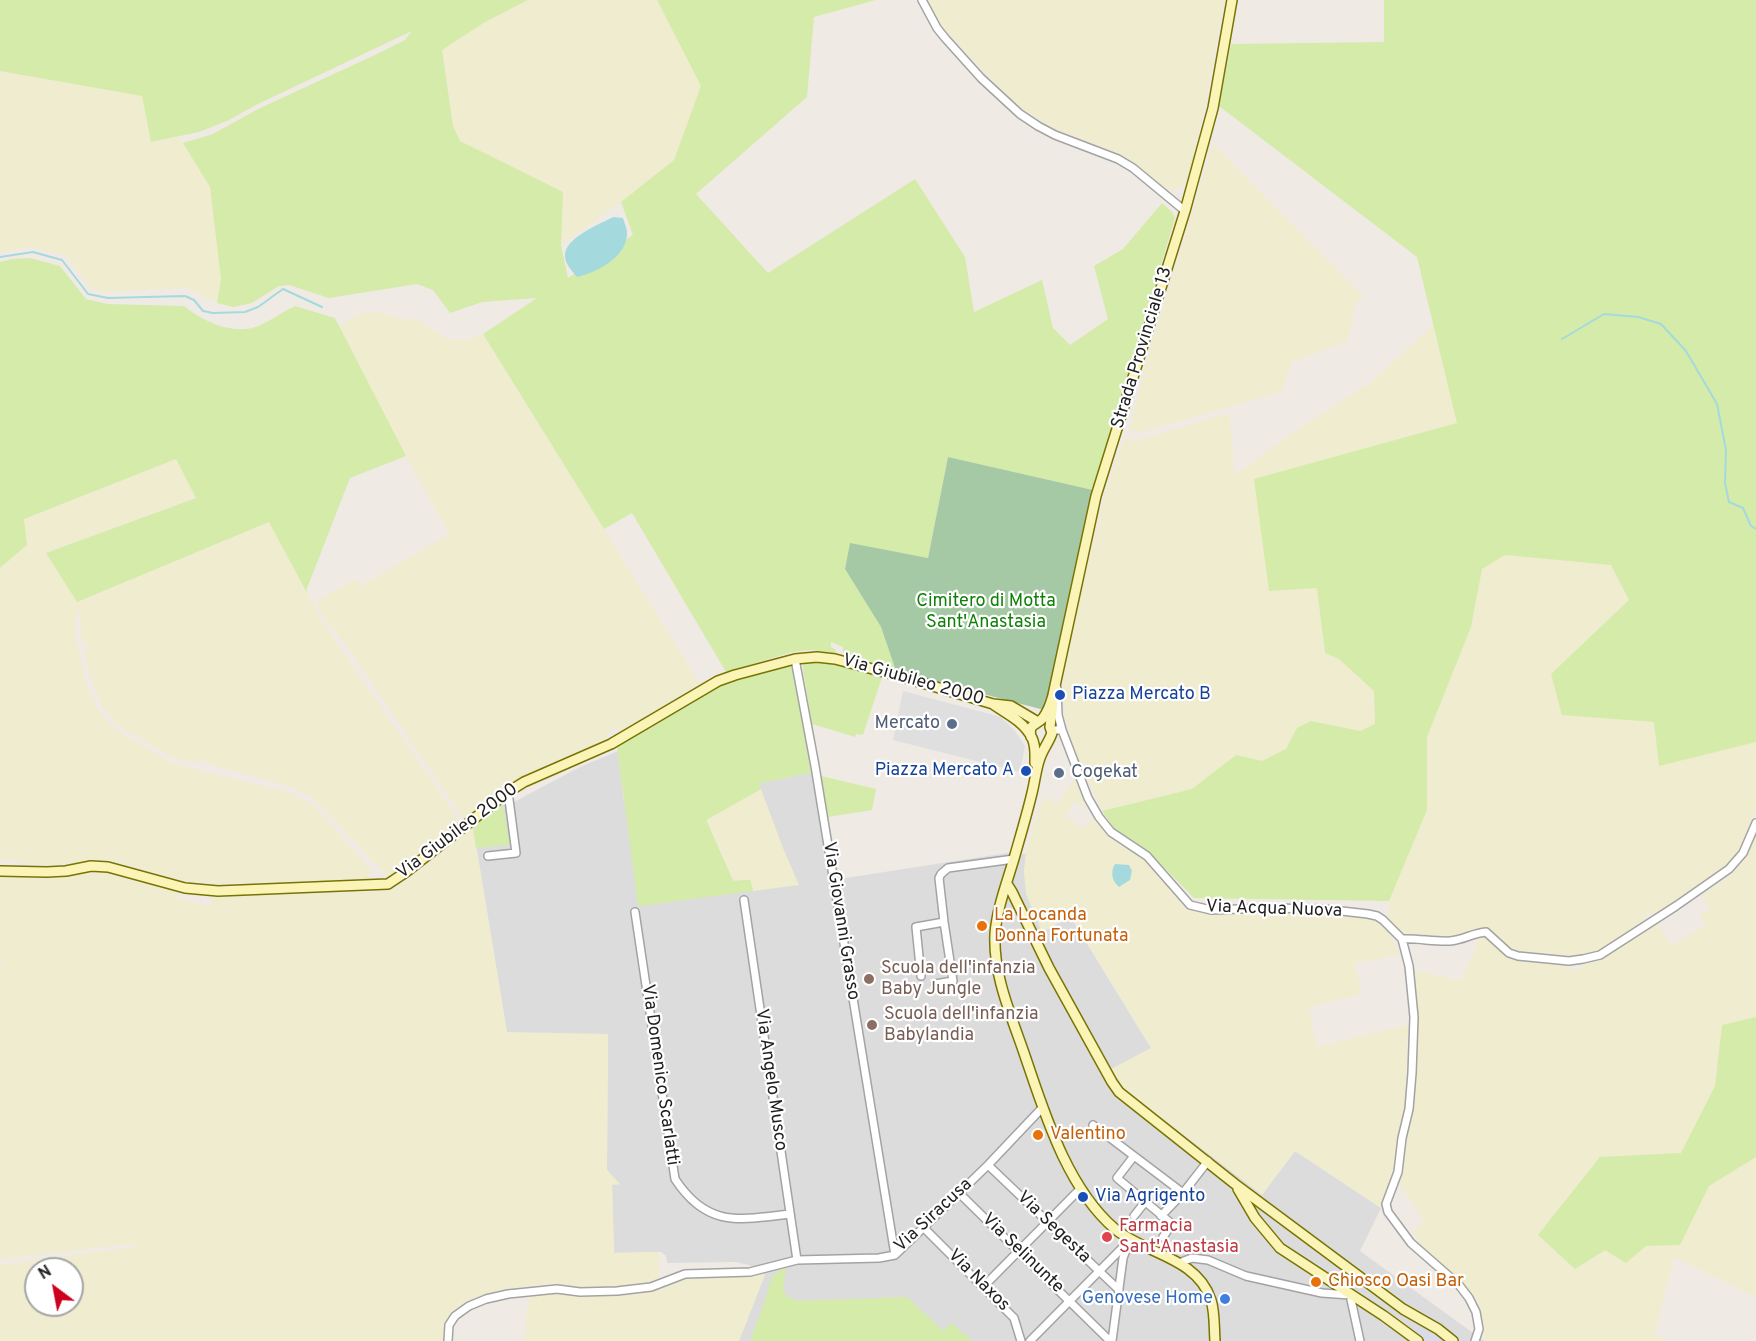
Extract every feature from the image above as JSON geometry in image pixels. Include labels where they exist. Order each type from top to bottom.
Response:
[{"type":"street","points":[[922,0],[945,38],[981,78],[1020,114],[1055,135],[1118,159],[1133,168],[1185,211]]},
{"type":"street","name":"Strada Provinciale 13","points":[[1053,695],[1096,496],[1185,211],[1213,108],[1232,0]]},
{"type":"street","name":"Via Giubileo 2000","points":[[0,871],[47,872],[91,866],[108,867],[185,888],[218,891],[388,884],[524,782],[611,744],[718,681],[795,659],[817,657],[835,659],[993,704],[1011,706],[1039,722]]},
{"type":"street","name":"Via Giovanni Grasso","points":[[795,659],[817,777],[896,1255]]},
{"type":"street","name":"Via Acqua Nuova","points":[[1057,678],[1058,715],[1054,729],[1099,817],[1112,832],[1147,856],[1190,904],[1211,910],[1313,909],[1368,914],[1383,920],[1402,939]]},
{"type":"street","points":[[993,704],[1013,717],[1032,738],[1040,743],[1051,737],[1054,729],[1053,695]]},
{"type":"street","points":[[1035,775],[1035,749],[1030,730],[1047,711],[1053,695]]},
{"type":"street","points":[[1039,722],[1046,722],[1054,729]]},
{"type":"street","points":[[1046,741],[998,914],[995,933],[996,964],[1043,1107],[1057,1143],[1081,1188],[1114,1228],[1130,1239],[1179,1263],[1200,1281],[1211,1301],[1215,1341]]},
{"type":"street","points":[[488,855],[516,853],[508,792]]},
{"type":"street","points":[[1475,1341],[1479,1329],[1476,1312],[1469,1298],[1460,1285],[1411,1243],[1388,1212],[1386,1204],[1398,1172],[1402,1138],[1409,1109],[1412,1073],[1414,1017],[1409,966],[1402,939],[1448,941],[1486,932],[1509,953],[1518,956],[1569,961],[1600,955],[1729,869],[1743,853],[1756,823]]},
{"type":"street","points":[[935,984],[953,981],[939,878],[941,874],[948,868],[1014,859]]},
{"type":"street","points":[[1006,884],[1049,968],[1119,1092],[1235,1184],[1403,1309],[1453,1341]]},
{"type":"street","name":"Via Angelo Musco","points":[[744,900],[796,1260]]},
{"type":"street","name":"Via Domenico Scarlatti","points":[[635,912],[675,1179],[689,1198],[718,1216],[744,1220],[790,1215]]},
{"type":"street","points":[[921,976],[916,927],[944,922]]},
{"type":"street","name":"Via Siracusa","points":[[448,1341],[449,1325],[455,1316],[469,1306],[486,1299],[557,1289],[580,1292],[617,1291],[651,1287],[685,1274],[750,1272],[796,1260],[879,1258],[896,1255],[1043,1107]]},
{"type":"street","points":[[1093,1125],[1183,1193]]},
{"type":"street","points":[[1134,1156],[1117,1178],[1172,1224],[1163,1237]]},
{"type":"street","points":[[1161,1216],[1208,1161]]},
{"type":"street","name":"Via Segesta","points":[[988,1164],[1119,1290]]},
{"type":"street","points":[[1235,1184],[1255,1218],[1280,1248],[1416,1339],[1425,1329],[1426,1323]]},
{"type":"street","points":[[983,1287],[1081,1188]]},
{"type":"street","name":"Via Selinunte","points":[[959,1193],[1111,1341]]},
{"type":"street","points":[[1134,1216],[1145,1202]]},
{"type":"street","points":[[1255,1218],[1258,1206],[1262,1204]]},
{"type":"street","name":"Via Naxos","points":[[924,1228],[1014,1318],[1021,1341]]},
{"type":"street","points":[[1030,1341],[1130,1239]]},
{"type":"street","points":[[1111,1341],[1123,1258],[1130,1239]]},
{"type":"street","points":[[1179,1263],[1192,1258],[1208,1260],[1246,1276],[1322,1293],[1350,1295]]},
{"type":"street","points":[[1350,1295],[1360,1341]]},
{"type":"shaded area","points":[[528,0],[657,0],[701,86],[674,160],[561,245],[563,192],[460,141],[453,126],[442,50],[485,22]]},
{"type":"shaded area","points":[[928,0],[1224,0],[1208,92],[1186,181],[1180,188],[1173,190],[1166,188],[1133,162],[1112,151],[1053,128],[1023,109],[1006,96],[942,26]]},
{"type":"shaded area","points":[[0,71],[142,96],[151,142],[180,137],[210,187],[221,279],[217,303],[186,288],[102,292],[91,288],[65,255],[30,247],[0,252]]},
{"type":"shaded area","points":[[1213,144],[1363,296],[1355,306],[1348,341],[1292,362],[1281,392],[1142,432],[1129,431],[1151,346]]},
{"type":"shaded area","points":[[380,312],[397,318],[418,320],[449,340],[469,339],[483,334],[700,684],[621,731],[614,729],[607,734],[608,739],[506,786],[464,820],[344,642],[326,621],[316,602],[355,579],[361,586],[449,534],[339,326],[360,314]]},
{"type":"shaded area","points":[[1433,325],[1458,423],[1317,588],[1325,653],[1339,659],[1374,691],[1375,724],[1360,731],[1311,721],[1297,728],[1286,749],[1262,761],[1236,756],[1192,789],[1102,811],[1074,749],[1063,713],[1064,665],[1105,494],[1124,439],[1142,439],[1229,413],[1235,475],[1301,427],[1370,383]]},
{"type":"shaded area","points":[[176,459],[196,497],[46,553],[77,602],[270,522],[324,624],[457,817],[459,824],[388,877],[311,797],[288,786],[212,765],[203,760],[197,763],[175,759],[118,726],[102,707],[90,676],[84,653],[89,644],[81,640],[80,615],[77,605],[75,634],[86,684],[100,713],[115,729],[174,764],[291,793],[314,806],[373,871],[368,875],[371,880],[212,884],[171,879],[106,859],[47,866],[0,859],[0,568],[27,545],[24,519]]},
{"type":"shaded area","points":[[1504,555],[1611,565],[1629,600],[1551,674],[1654,722],[1659,766],[1756,742],[1756,808],[1740,851],[1728,864],[1653,916],[1650,913],[1645,916],[1646,921],[1596,952],[1563,956],[1519,951],[1512,949],[1488,928],[1443,938],[1402,934],[1388,917],[1389,901],[1427,810],[1427,737],[1471,627],[1482,569]]},
{"type":"shaded area","name":"Mercato","points":[[903,691],[1001,717],[1015,731],[1025,746],[1020,772],[893,740]]},
{"type":"shaded area","points":[[618,751],[624,802],[759,783],[811,773],[821,776],[839,879],[1007,853],[1026,854],[1024,872],[1043,932],[1070,916],[1151,1048],[1262,1194],[1295,1151],[1381,1208],[1360,1251],[1484,1341],[739,1341],[764,1275],[749,1265],[735,1262],[667,1263],[666,1256],[661,1252],[614,1253],[612,1185],[619,1184],[607,1170],[608,1035],[507,1033],[473,827],[502,802],[504,805],[514,802],[580,767]]},
{"type":"shaded area","points":[[1076,778],[1088,805],[1086,809],[1075,801],[1065,816],[1082,829],[1095,816],[1145,859],[1188,908],[1210,913],[1267,911],[1366,917],[1375,919],[1388,932],[1400,955],[1355,963],[1362,994],[1309,1007],[1316,1047],[1408,1025],[1405,1109],[1397,1142],[1395,1171],[1381,1208],[1295,1151],[1262,1195],[1122,1088],[1111,1069],[1151,1048],[1071,916],[1042,932],[1026,894],[1024,872],[1026,854],[1041,802],[1045,797],[1056,804]]},
{"type":"shaded area","points":[[761,789],[799,885],[753,891],[750,880],[733,881],[706,820]]},
{"type":"shaded area","points":[[473,827],[507,1032],[608,1034],[607,1170],[620,1184],[612,1185],[614,1253],[659,1252],[658,1282],[615,1288],[582,1288],[545,1284],[493,1291],[455,1309],[449,1315],[444,1325],[443,1341],[0,1341],[0,1265],[24,1262],[24,1317],[84,1317],[84,1257],[60,1257],[134,1247],[138,1243],[0,1259],[0,968],[3,962],[0,961],[0,878],[58,878],[88,871],[99,871],[179,892],[178,899],[205,905],[211,904],[210,897],[393,889]]},
{"type":"shaded area","points":[[1756,831],[1756,1017],[1722,1025],[1715,1086],[1681,1154],[1600,1157],[1605,1250],[1680,1245],[1709,1186],[1756,1157],[1756,1297],[1674,1257],[1655,1334],[1666,1341],[1484,1341],[1479,1305],[1471,1292],[1429,1254],[1412,1232],[1424,1221],[1399,1183],[1404,1166],[1405,1139],[1413,1108],[1417,1029],[1414,970],[1461,981],[1480,937],[1489,938],[1507,956],[1518,960],[1562,965],[1577,971],[1585,964],[1602,958],[1657,923],[1672,946],[1706,925],[1700,915],[1709,909],[1702,895],[1731,875],[1748,856]]},
{"type":"shaded area","points":[[763,1273],[765,1275],[739,1341],[524,1341],[529,1296],[544,1293],[616,1294],[651,1289],[687,1278]]},
{"type":"shaded area","points":[[1428,1313],[1467,1341],[1408,1341],[1405,1339]]},
{"type":"green space","points":[[0,0],[528,0],[485,22],[442,50],[453,126],[460,141],[563,192],[561,245],[568,278],[633,235],[621,202],[674,160],[701,86],[657,0],[876,0],[814,17],[807,97],[696,194],[768,273],[915,179],[965,257],[974,312],[1042,280],[1053,328],[1070,345],[1108,319],[1094,266],[1123,249],[1162,203],[1175,218],[1093,490],[948,457],[928,558],[850,544],[845,569],[881,627],[896,671],[843,652],[843,647],[831,642],[831,647],[836,650],[835,653],[810,650],[792,652],[726,672],[632,513],[604,529],[483,334],[537,298],[482,302],[450,313],[433,290],[417,284],[329,298],[289,285],[279,286],[252,303],[233,307],[217,303],[221,279],[210,187],[183,143],[213,134],[258,109],[377,54],[405,40],[412,31],[227,121],[199,132],[151,142],[142,96],[0,71]]},
{"type":"green space","points":[[1384,0],[1756,0],[1756,742],[1659,766],[1654,722],[1562,715],[1551,674],[1629,600],[1611,565],[1505,555],[1482,569],[1471,627],[1427,737],[1427,810],[1389,901],[1194,898],[1148,851],[1114,828],[1102,811],[1192,789],[1236,755],[1262,761],[1286,749],[1297,728],[1311,721],[1360,731],[1375,724],[1374,691],[1339,659],[1325,653],[1317,588],[1269,591],[1254,479],[1457,423],[1417,257],[1219,106],[1231,44],[1384,42]]},
{"type":"green space","points":[[30,258],[60,266],[86,299],[107,304],[184,306],[209,322],[229,328],[249,329],[258,326],[295,306],[335,318],[406,456],[350,478],[306,591],[269,522],[77,602],[46,553],[196,498],[176,459],[24,519],[27,545],[0,568],[0,262]]},
{"type":"green space","name":"Cimitero di Motta Sant'Anastasia","points":[[948,457],[1093,490],[1044,710],[896,671],[881,627],[845,569],[850,543],[928,558]]},
{"type":"green space","points":[[807,660],[833,663],[882,677],[863,735],[856,734],[855,737],[812,724],[803,670],[803,664]]},
{"type":"green space","points":[[789,664],[795,671],[812,767],[811,773],[760,783],[761,789],[706,820],[733,881],[750,880],[753,891],[638,905],[617,747],[693,703],[712,688],[730,680]]},
{"type":"green space","points":[[821,776],[876,789],[872,810],[828,817]]},
{"type":"green space","points":[[502,802],[510,845],[476,848],[473,827]]},
{"type":"green space","points":[[1756,1017],[1756,1157],[1709,1186],[1680,1245],[1646,1246],[1626,1263],[1605,1250],[1575,1269],[1538,1235],[1600,1157],[1681,1153],[1715,1086],[1722,1025]]},
{"type":"green space","points":[[786,1267],[783,1290],[787,1297],[798,1301],[907,1297],[943,1331],[951,1323],[973,1341],[750,1341],[772,1276]]},
{"type":"water","points":[[613,217],[623,218],[626,227],[626,241],[622,249],[617,256],[602,267],[577,277],[566,262],[566,249],[584,232]]},
{"type":"water","points":[[1115,864],[1129,865],[1132,871],[1130,880],[1119,887],[1112,876]]},
{"type":"waterway","points":[[0,257],[33,252],[62,260],[88,294],[108,298],[185,296],[194,300],[203,311],[245,312],[258,307],[283,289],[322,307]]},
{"type":"waterway","points":[[1562,339],[1604,314],[1638,317],[1661,324],[1686,351],[1717,404],[1726,450],[1725,483],[1729,502],[1743,508],[1751,526],[1756,529]]},
{"type":"place","name":"Piazza Mercato B","points":[[1060,695]]},
{"type":"place","name":"Mercato","points":[[952,724]]},
{"type":"place","name":"Piazza Mercato A","points":[[1026,771]]},
{"type":"place","name":"Cogekat","points":[[1059,773]]},
{"type":"place","name":"La Locanda Donna Fortunata","points":[[982,926]]},
{"type":"place","name":"Scuola dell'infanzia Baby Jungle","points":[[869,979]]},
{"type":"place","name":"Scuola dell'infanzia Babylandia","points":[[872,1025]]},
{"type":"place","name":"Valentino","points":[[1038,1135]]},
{"type":"place","name":"Via Agrigento","points":[[1083,1197]]},
{"type":"place","name":"Farmacia Sant'Anastasia","points":[[1107,1237]]},
{"type":"place","name":"Chiosco Oasi Bar","points":[[1316,1282]]},
{"type":"place","name":"Genovese Home","points":[[1225,1299]]}]
